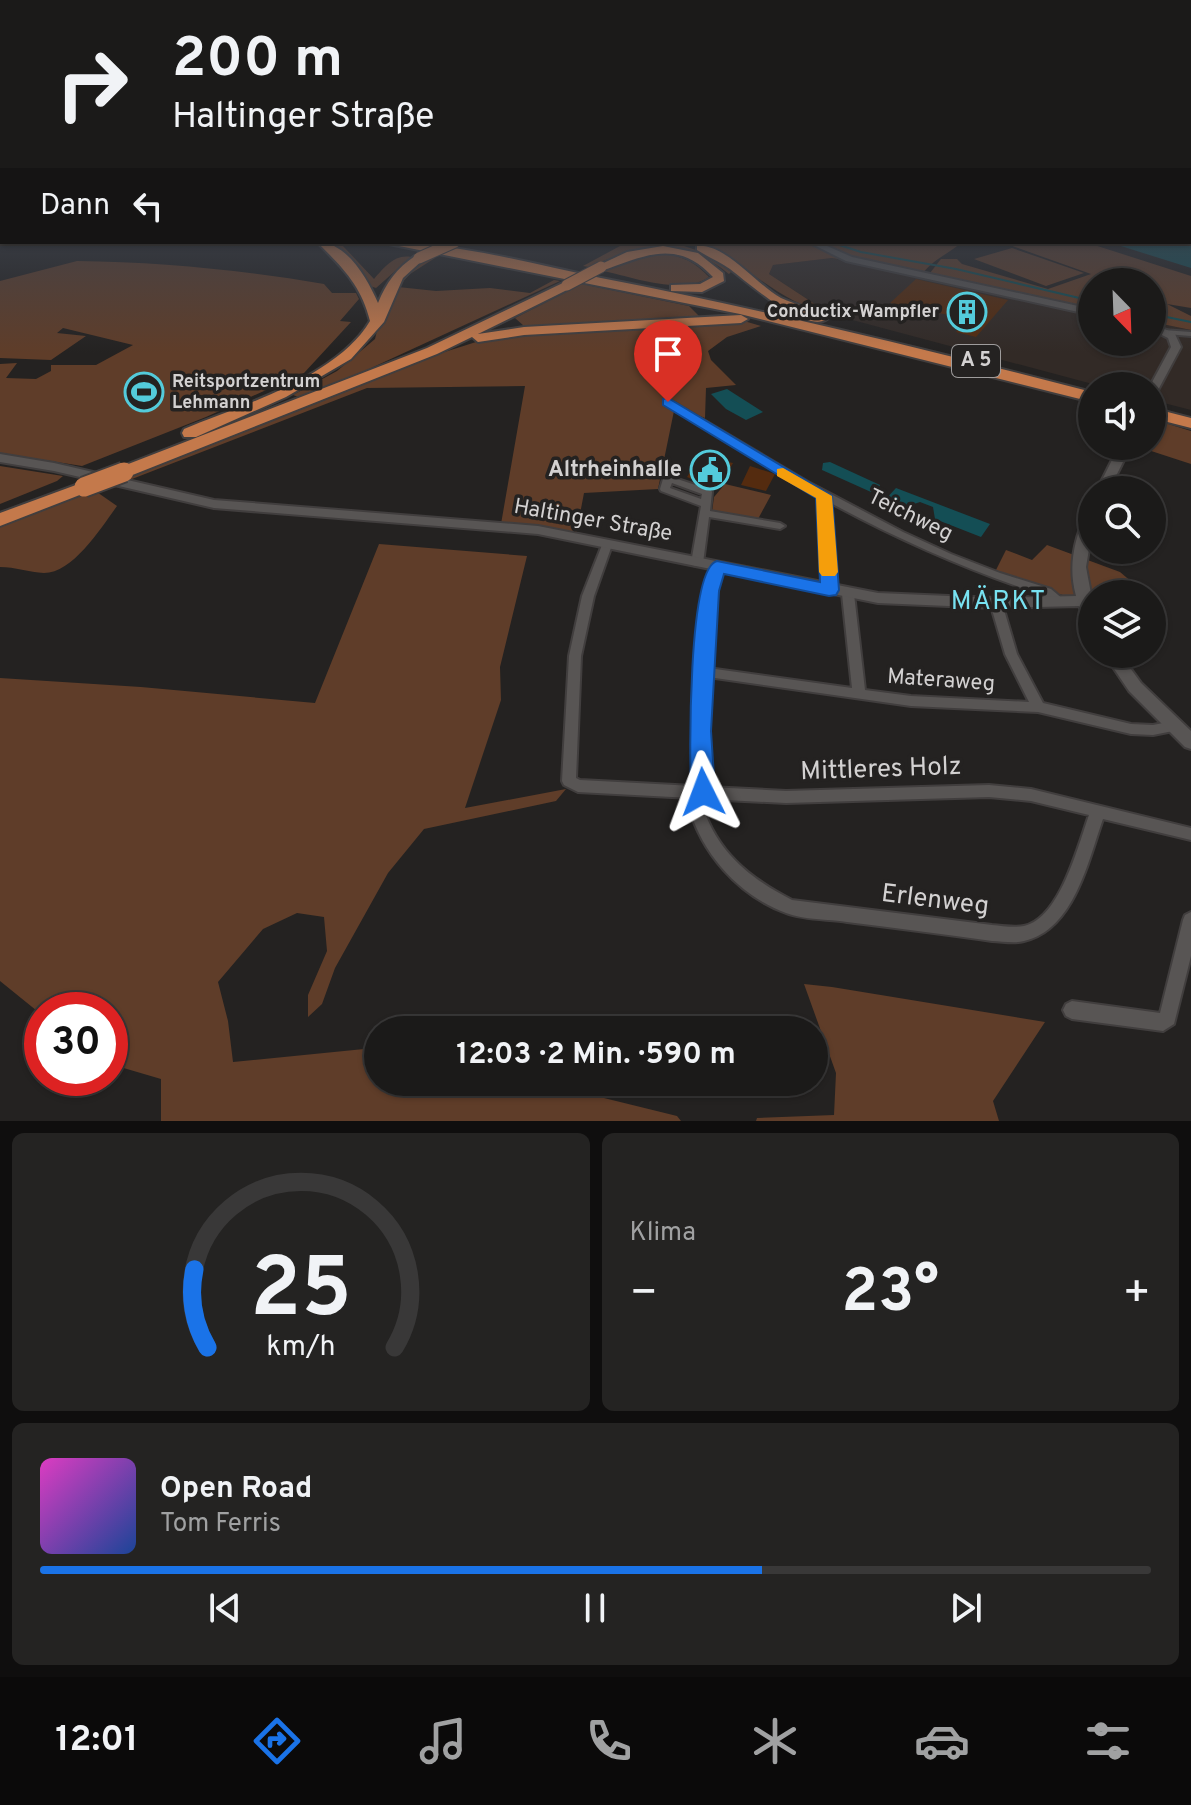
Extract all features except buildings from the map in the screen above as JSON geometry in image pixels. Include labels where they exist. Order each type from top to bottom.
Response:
[{"type":"highway","points":[[329,248],[362,283],[373,302],[377,322]]},
{"type":"highway","name":"A 5","points":[[420,248],[616,284],[1078,391]]},
{"type":"highway","points":[[118,470],[322,371],[361,343],[377,322],[393,281],[419,258],[441,248]]},
{"type":"highway","name":"A 5","points":[[444,248],[642,285],[872,335],[1078,390]]},
{"type":"highway","points":[[701,248],[719,256],[785,305],[872,335]]},
{"type":"highway","points":[[0,511],[78,485],[432,351],[631,253],[668,250],[700,259],[719,277],[712,285],[702,288],[642,285]]},
{"type":"highway","points":[[432,351],[509,332],[714,319],[753,319],[820,329]]},
{"type":"highway","points":[[1166,413],[1191,417]]},
{"type":"highway","points":[[1166,415],[1191,423]]},
{"type":"highway","points":[[0,520],[78,485]]},
{"type":"street","points":[[823,248],[836,256],[1078,309]]},
{"type":"street","points":[[1166,333],[1190,334]]},
{"type":"street","points":[[1163,372],[1176,347],[1169,334]]},
{"type":"street","name":"Teichweg","points":[[668,402],[824,496],[958,562],[1047,592],[1058,600]]},
{"type":"street","name":"Haltinger Straße","points":[[0,458],[63,467],[181,499],[214,504],[538,530],[848,594],[903,601],[1078,601]]},
{"type":"street","points":[[824,496],[829,590]]},
{"type":"street","points":[[697,563],[705,508],[780,526]]},
{"type":"street","name":"Mittleres Holz","points":[[607,545],[588,596],[575,656],[569,781],[578,786],[786,797],[989,791],[1031,795],[1191,834]]},
{"type":"street","points":[[703,792],[700,731],[703,672],[709,591],[717,567]]},
{"type":"street","points":[[848,594],[859,694]]},
{"type":"street","points":[[996,603],[1011,654],[1038,707]]},
{"type":"street","points":[[1122,668],[1135,687],[1191,742]]},
{"type":"street","name":"Materaweg","points":[[703,672],[911,701],[1038,707],[1131,729],[1153,730],[1173,726]]},
{"type":"street","name":"Erlenweg","points":[[703,792],[695,804],[699,827],[712,847],[744,879],[767,896],[790,907],[1024,934],[1048,923],[1062,906],[1098,811]]},
{"type":"street","points":[[1072,1010],[1163,1022],[1168,1018],[1184,978],[1191,920]]},
{"type":"shaded area","points":[[337,248],[345,248],[374,279],[394,260],[411,257],[376,288],[370,286],[357,265]]},
{"type":"shaded area","points":[[616,248],[650,248],[589,267],[583,266]]},
{"type":"shaded area","points":[[672,248],[691,248],[705,253],[731,272],[729,274],[694,253]]},
{"type":"shaded area","points":[[711,248],[953,248],[922,274],[832,258],[773,265],[769,274],[830,314],[794,301]]},
{"type":"shaded area","points":[[1013,248],[1078,271],[1078,275],[1046,286],[974,259]]},
{"type":"shaded area","points":[[1019,248],[1105,248],[1191,276],[1191,308],[1167,304],[1191,316],[1191,330],[1166,325],[1166,268],[1078,269]]},
{"type":"shaded area","points":[[653,253],[684,259],[709,277],[685,285],[672,285],[603,271],[633,257]]},
{"type":"shaded area","points":[[427,257],[435,258],[410,274],[398,287],[436,291],[490,288],[530,293],[554,280],[560,281],[304,399],[293,395],[337,371],[375,339],[385,298],[405,274]]},
{"type":"shaded area","points":[[832,258],[1078,306],[1078,356],[1166,356],[1166,325],[1191,330],[1191,410],[1166,404],[1166,372],[1078,372],[1078,380],[830,314],[769,274],[773,265]]},
{"type":"shaded area","points":[[941,259],[957,259],[962,264],[1048,289],[1078,279],[1078,306],[930,273]]},
{"type":"shaded area","name":"Reitsportzentrum Lehmann","points":[[77,261],[170,265],[262,275],[324,284],[332,293],[356,293],[359,299],[340,321],[351,322],[304,373],[206,417],[82,466],[0,453],[0,364],[17,363],[6,378],[36,379],[51,371],[51,365],[96,365],[133,345],[63,328],[57,333],[86,336],[51,360],[0,358],[0,281]]},
{"type":"shaded area","points":[[582,284],[689,306],[699,316],[524,326],[515,318]]},
{"type":"shaded area","points":[[744,321],[761,326],[727,337],[708,351],[711,360],[736,385],[706,388],[705,418],[675,406],[658,489],[584,493],[576,535],[501,524],[525,386],[367,388],[132,479],[125,478],[435,355],[495,336]]},
{"type":"shaded area","points":[[1166,423],[1191,431],[1191,464],[1166,456]]},
{"type":"shaded area","points":[[0,466],[63,476],[0,504]]},
{"type":"shaded area","points":[[725,484],[771,495],[758,519],[712,512],[714,497]]},
{"type":"shaded area","points":[[94,490],[117,506],[76,558],[55,571],[44,573],[0,567],[0,527]]},
{"type":"shaded area","points":[[379,544],[527,556],[500,667],[501,700],[465,808],[566,789],[556,801],[424,829],[388,873],[335,968],[322,1004],[308,1017],[308,995],[327,951],[324,917],[297,913],[263,929],[218,982],[228,1021],[233,1062],[364,1049],[364,1096],[596,1096],[677,1116],[681,1121],[161,1121],[161,1079],[128,1069],[128,992],[24,992],[24,1000],[0,981],[0,678],[315,703]]},
{"type":"shaded area","points":[[1047,545],[1078,556],[1078,564],[1098,564],[1120,572],[1129,580],[1078,580],[1078,596],[1066,596],[994,574],[1006,550],[1032,560]]},
{"type":"shaded area","points":[[804,984],[1045,1022],[993,1101],[999,1121],[756,1121],[757,1118],[834,1115],[836,1073],[828,1051],[828,1016],[816,1016]]},
{"type":"water","points":[[1128,248],[1191,248],[1191,268]]},
{"type":"water","points":[[727,389],[763,412],[746,420],[726,409],[711,394]]},
{"type":"water","points":[[830,462],[880,485],[879,489],[871,492],[822,470],[823,463]]},
{"type":"water","points":[[896,488],[990,524],[981,537],[935,519],[933,507],[920,502],[905,507],[884,501]]},
{"type":"waterway","points":[[850,248],[1078,298]]},
{"type":"waterway","points":[[1166,317],[1191,322]]},
{"type":"slow traffic","points":[[783,472],[824,496],[828,572]]},
{"type":"place","name":"Conductix-Wampfler","points":[[967,312]]},
{"type":"place","name":"Reitsportzentrum Lehmann","points":[[144,392]]},
{"type":"place","name":"Altrheinhalle","points":[[710,470]]},
{"type":"district","name":"MÄRKT","points":[[999,602]]},
{"type":"route","points":[[668,402],[716,428],[824,496],[829,590],[717,567],[709,591],[703,672],[700,731],[703,792]]}]
